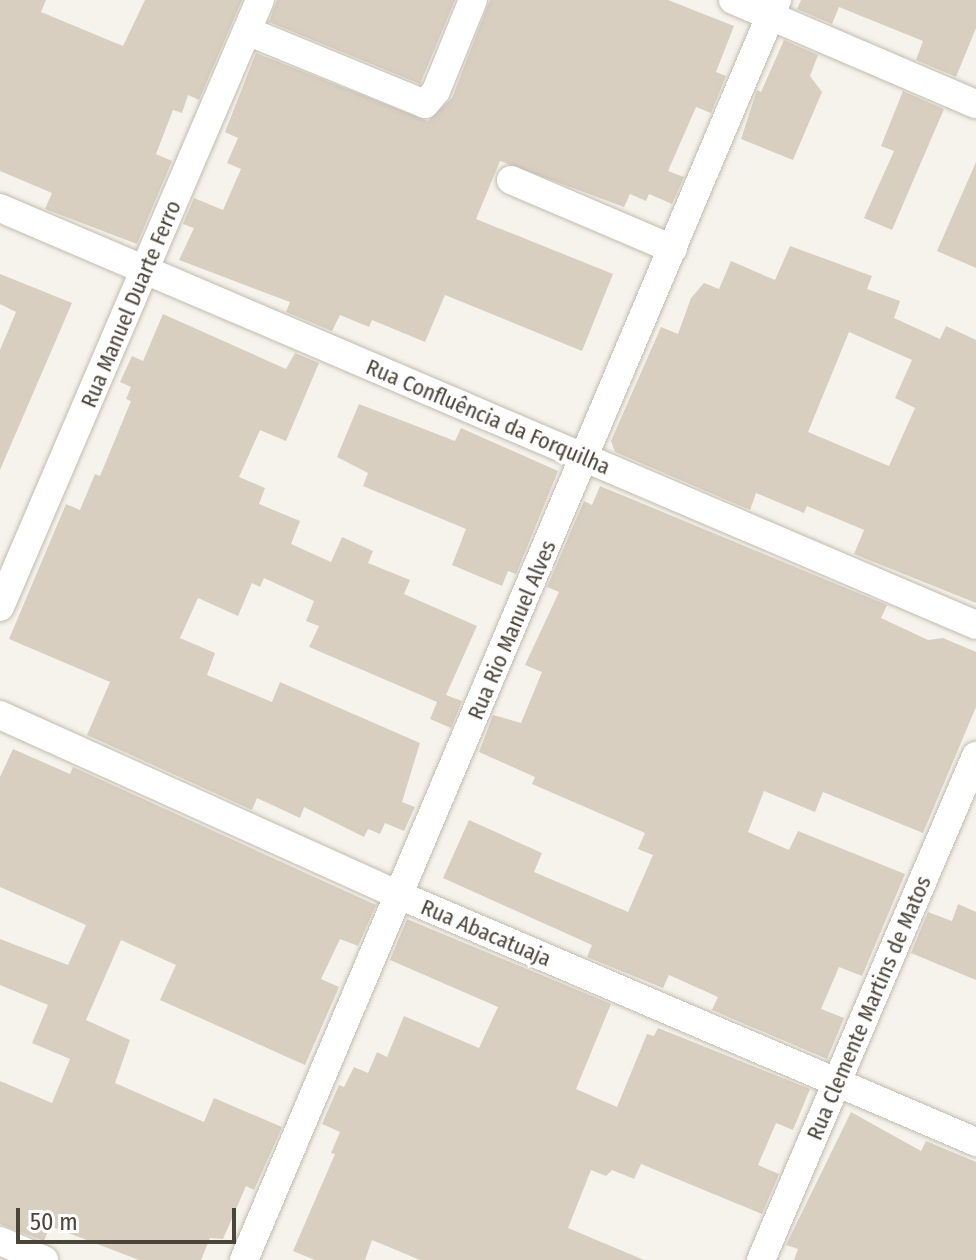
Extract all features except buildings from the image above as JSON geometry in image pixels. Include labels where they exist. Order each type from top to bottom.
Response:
[{"type":"street","name":"Rua Manuel Duarte Ferro","points":[[0,607],[260,0]]},
{"type":"street","points":[[247,31],[425,104],[436,91],[473,0]]},
{"type":"street","points":[[733,0],[774,8],[976,104]]},
{"type":"street","name":"Rua Rio Manuel Alves","points":[[244,1260],[774,8]]},
{"type":"street","points":[[511,180],[673,249]]},
{"type":"street","name":"Rua Confluência da Forquilha","points":[[0,208],[976,625]]},
{"type":"street","name":"Rua Abacatuaja","points":[[0,715],[399,895],[976,1142]]},
{"type":"street","name":"Rua Clemente Martins de Matos","points":[[761,1260],[976,756]]},
{"type":"street","points":[[0,1241],[44,1260]]}]
